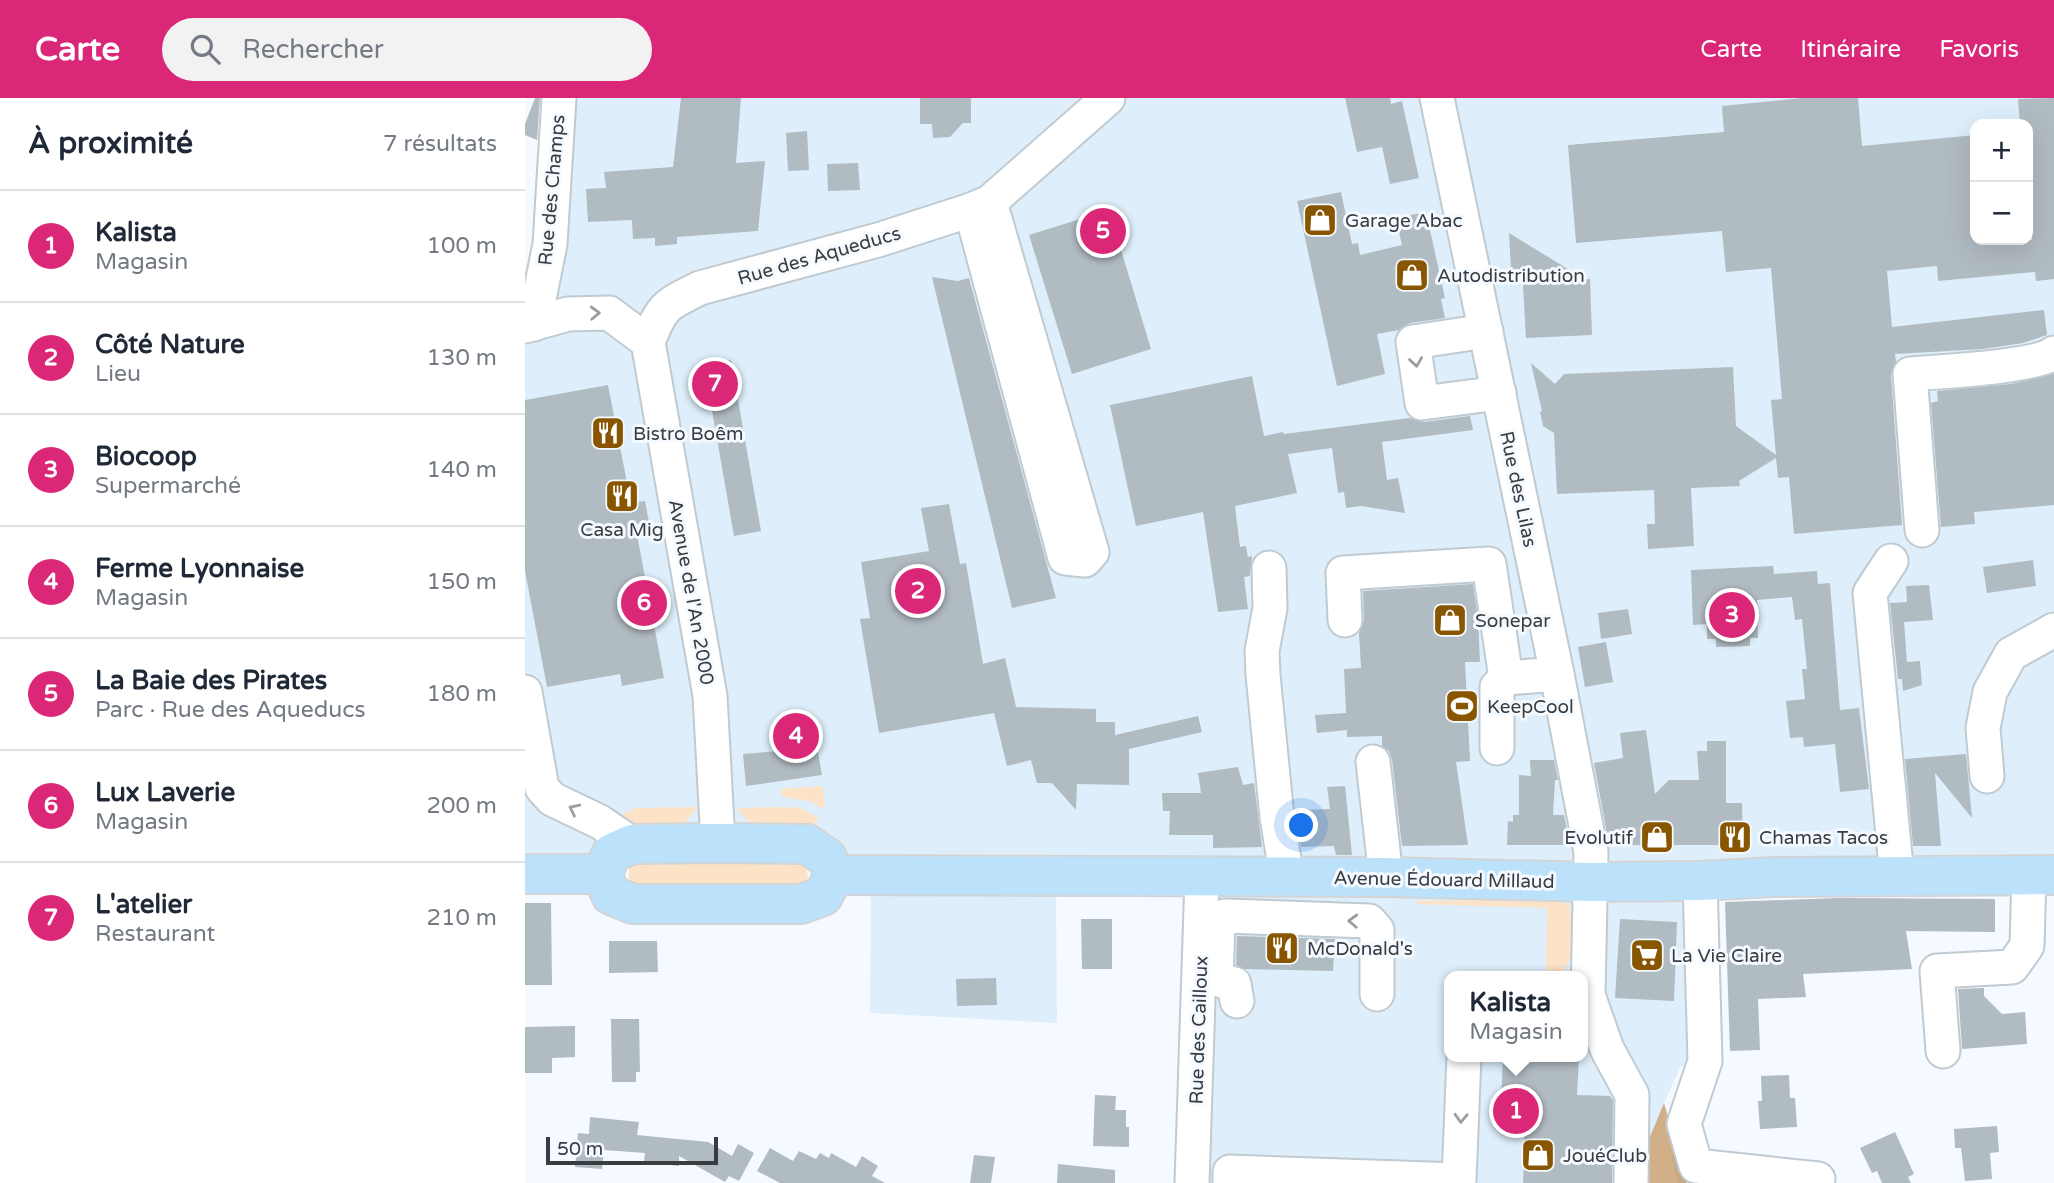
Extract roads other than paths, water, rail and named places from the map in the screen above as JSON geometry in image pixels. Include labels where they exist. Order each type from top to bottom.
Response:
[{"type":"main road","points":[[632,844],[718,844],[807,844],[827,858],[834,876],[823,896],[801,904],[633,904],[611,895],[602,874],[612,853],[632,844]]},
{"type":"main road","points":[[525,874],[602,874]]},
{"type":"main road","name":"Avenue Édouard Millaud","points":[[834,876],[1386,877],[1700,881],[1774,877],[2041,876]]},
{"type":"street","name":"Rue des Champs","points":[[530,325],[549,244],[559,98]]},
{"type":"street","name":"Rue des Aqueducs","points":[[648,342],[660,312],[700,288],[878,240],[980,206],[1108,98]]},
{"type":"street","name":"Rue des Lilas","points":[[1437,98],[1557,674],[1591,852],[1588,995],[1607,1049],[1632,1095],[1631,1183]]},
{"type":"street","points":[[980,206],[1083,518],[1092,552],[1085,560],[1065,558],[980,206]]},
{"type":"street","points":[[530,325],[568,314],[610,313],[648,342]]},
{"type":"street","points":[[1486,331],[1413,342],[1422,403],[1499,393]]},
{"type":"street","name":"Avenue de l'An 2000","points":[[648,342],[710,696],[718,844]]},
{"type":"street","points":[[1922,530],[1910,374],[1997,366],[2047,358],[2054,354]]},
{"type":"street","points":[[1891,561],[1870,593],[1897,877]]},
{"type":"street","points":[[1345,620],[1343,573],[1489,564],[1506,678]]},
{"type":"street","points":[[1269,568],[1270,608],[1262,651],[1263,675],[1277,817],[1287,878]]},
{"type":"street","points":[[1987,776],[1983,728],[1990,692],[2011,654],[2054,630]]},
{"type":"street","points":[[1497,748],[1497,687],[1506,678],[1557,674]]},
{"type":"street","points":[[525,692],[542,788],[552,799],[600,822],[632,844]]},
{"type":"street","points":[[1373,762],[1386,877]]},
{"type":"street","points":[[1943,1051],[1937,971],[2012,967],[2027,946],[2041,876]]},
{"type":"street","name":"Rue des Cailloux","points":[[1192,1183],[1202,877]]},
{"type":"street","points":[[1700,881],[1705,1061],[1684,1124],[1696,1166],[1818,1179]]},
{"type":"street","points":[[1237,1001],[1234,984],[1216,979],[1218,926],[1225,916],[1369,921],[1377,930],[1377,994]]},
{"type":"street","points":[[1230,1183],[1230,1172],[1459,1180],[1464,1062]]},
{"type":"waterway","points":[[1675,1157],[1682,1183]]},
{"type":"place","name":"Garage Abac","points":[[1320,220]]},
{"type":"place","name":"La Baie des Pirates","points":[[1103,231]]},
{"type":"place","name":"Autodistribution","points":[[1412,275]]},
{"type":"place","name":"L'atelier","points":[[715,384]]},
{"type":"place","name":"Bistro Boêm","points":[[608,433]]},
{"type":"place","name":"Casa Mig","points":[[622,496]]},
{"type":"place","name":"Côté Nature","points":[[918,591]]},
{"type":"place","name":"Lux Laverie","points":[[644,603]]},
{"type":"place","name":"Biocoop","points":[[1732,615]]},
{"type":"place","name":"Sonepar","points":[[1450,620]]},
{"type":"place","name":"KeepCool","points":[[1462,706]]},
{"type":"place","name":"Ferme Lyonnaise","points":[[796,736]]},
{"type":"place","name":"Evolutif","points":[[1657,837]]},
{"type":"place","name":"Chamas Tacos","points":[[1735,837]]},
{"type":"place","name":"McDonald's","points":[[1282,948]]},
{"type":"place","name":"La Vie Claire","points":[[1647,955]]},
{"type":"place","name":"Kalista","points":[[1516,1111]]},
{"type":"place","name":"JouéClub","points":[[1538,1155]]}]
